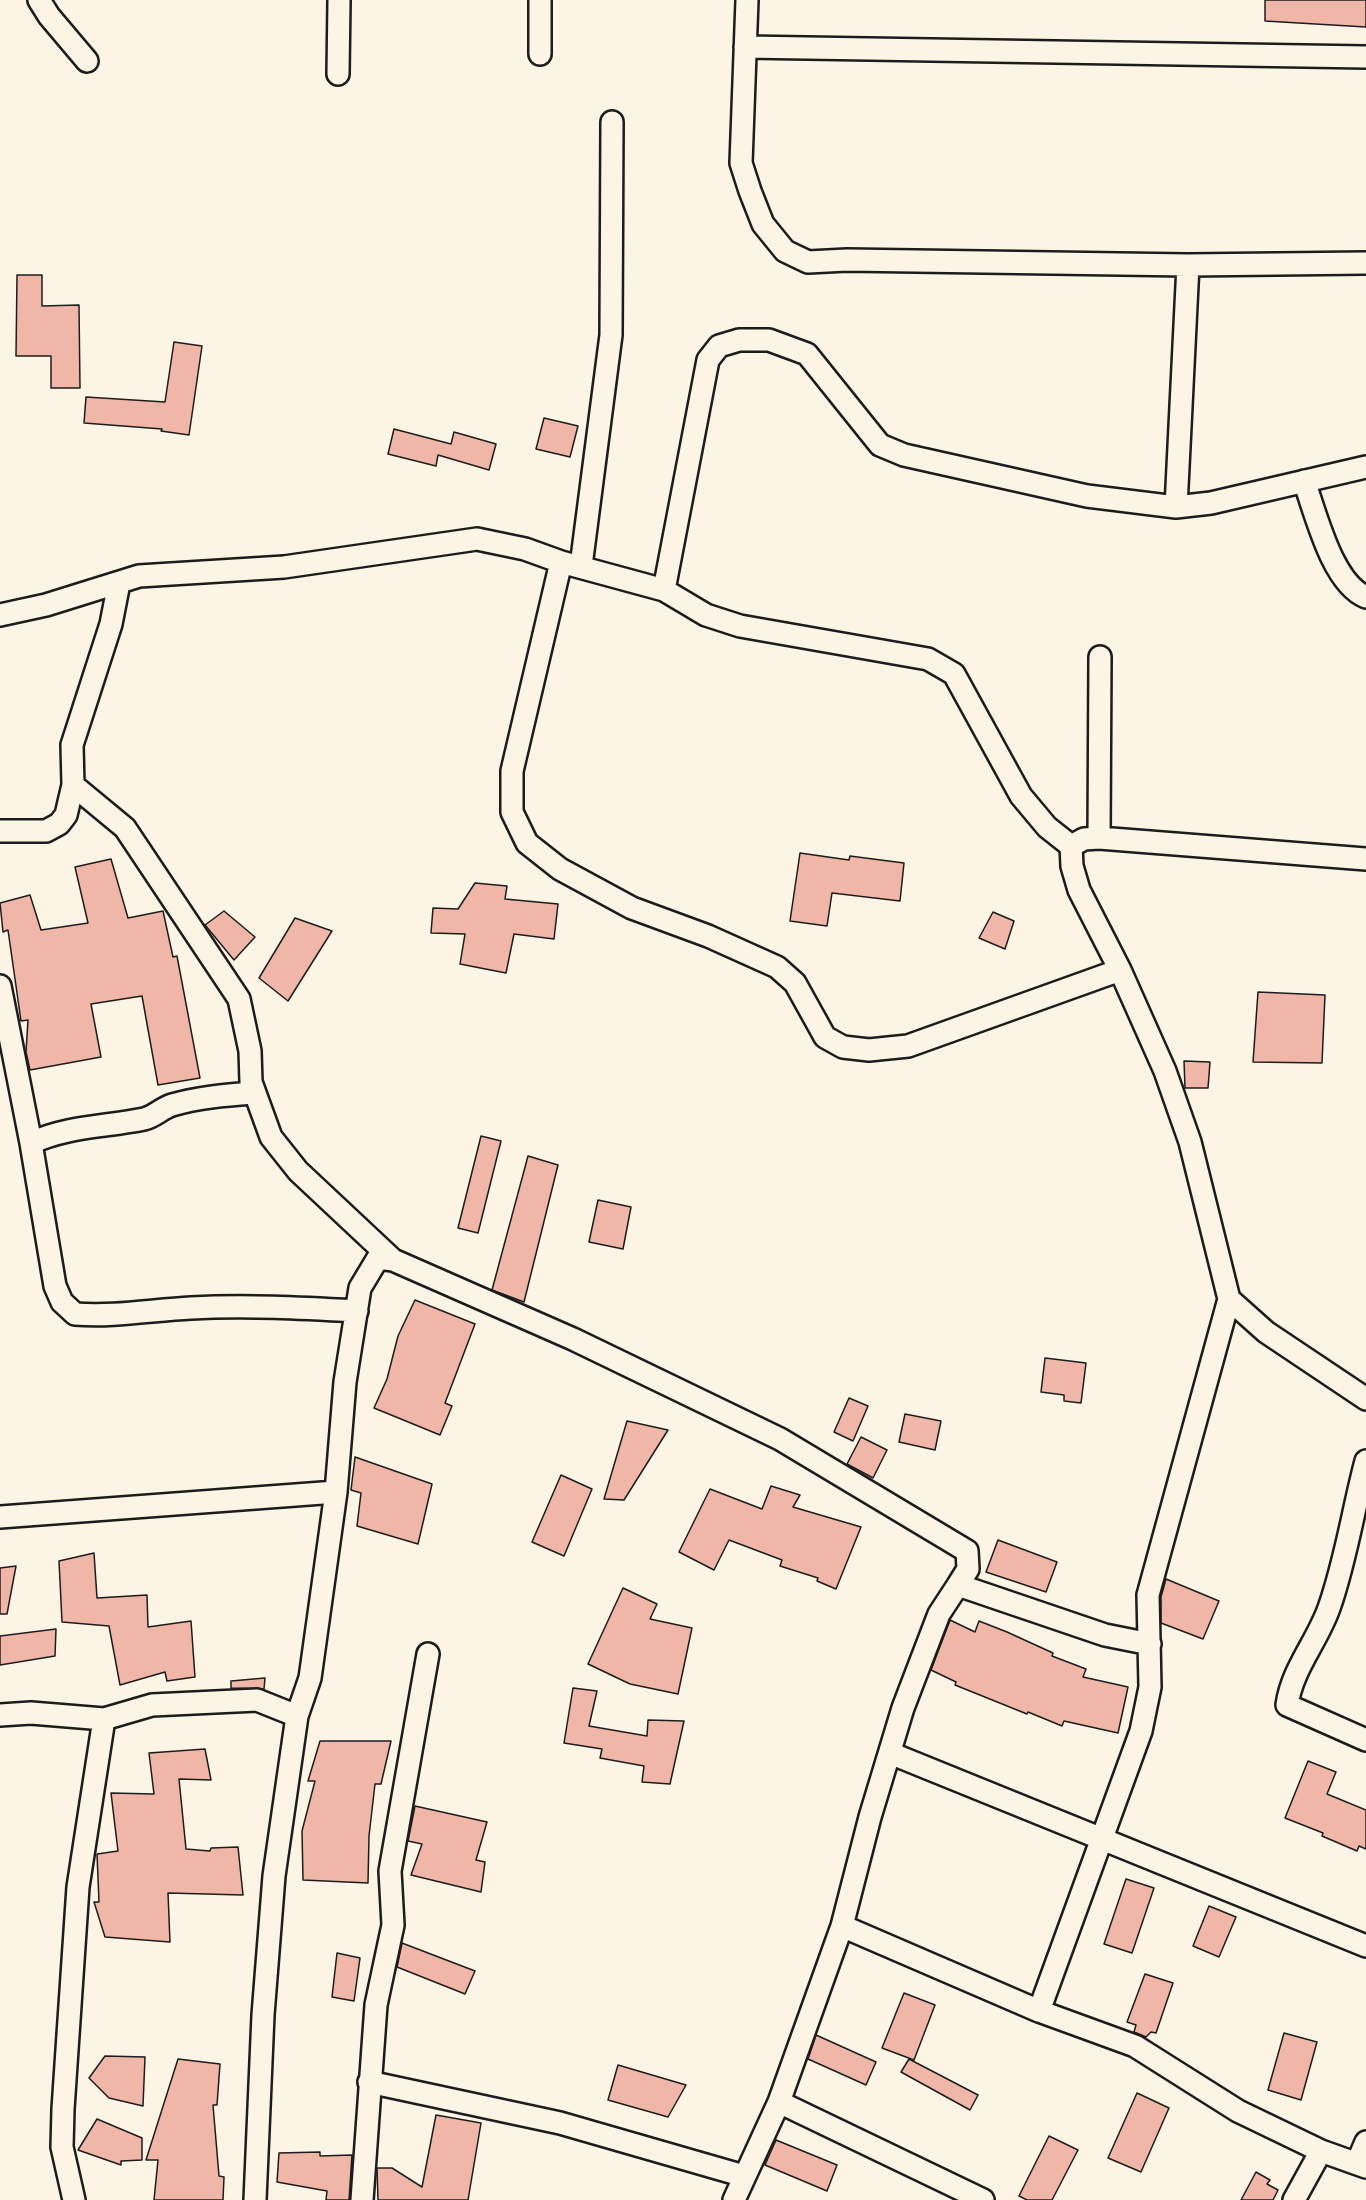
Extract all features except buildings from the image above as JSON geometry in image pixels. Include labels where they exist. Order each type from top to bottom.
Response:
[{"type":"street","points":[[39,0],[49,16],[87,61]]},
{"type":"street","points":[[338,74],[339,0]]},
{"type":"street","points":[[540,0],[540,54]]},
{"type":"street","points":[[747,0],[741,163],[763,224],[785,251],[800,259],[808,262],[847,260],[1188,265],[1366,263]]},
{"type":"street","points":[[745,47],[1366,57]]},
{"type":"street","points":[[612,122],[611,335],[571,564],[512,771],[512,812],[527,843],[560,869],[632,908],[708,936],[777,968],[795,982],[825,1037],[843,1047],[869,1050],[908,1046],[1120,970]]},
{"type":"street","points":[[1176,507],[1188,265]]},
{"type":"street","points":[[664,590],[708,360],[719,346],[739,340],[769,340],[807,354],[880,445],[904,455],[1087,496],[1176,507],[1212,503],[1366,467]]},
{"type":"street","points":[[1304,481],[1336,566],[1355,593],[1366,597]]},
{"type":"street","points":[[0,615],[46,605],[139,576],[284,567],[477,539],[525,549],[664,590],[706,615],[740,626],[928,659],[954,674],[1021,796],[1047,828],[1071,846]]},
{"type":"street","points":[[0,831],[46,831],[59,824],[66,815],[73,785],[72,745],[111,624],[118,583]]},
{"type":"street","points":[[1099,838],[1100,657]]},
{"type":"street","points":[[73,785],[125,828],[239,999],[250,1051],[251,1082],[271,1137],[298,1171],[393,1260]]},
{"type":"street","points":[[1071,846],[1084,839],[1099,838],[1366,859]]},
{"type":"street","points":[[1039,2011],[1141,1731],[1150,1688],[1148,1595],[1229,1299],[1190,1142],[1166,1071],[1120,970],[1079,890],[1072,866],[1071,846]]},
{"type":"street","points":[[0,986],[32,1143],[55,1286],[62,1302],[75,1314],[105,1316],[189,1308],[275,1306],[357,1311]]},
{"type":"street","points":[[32,1143],[50,1134],[82,1127],[146,1119],[170,1106],[207,1097],[254,1093]]},
{"type":"street","points":[[255,2200],[263,2015],[274,1876],[297,1716],[310,1678],[336,1492],[345,1382],[360,1288],[378,1258],[393,1260],[573,1339],[780,1439],[967,1551],[968,1569],[939,1614],[903,1708],[870,1817],[842,1926],[779,2102],[734,2200]]},
{"type":"street","points":[[1229,1299],[1266,1332],[1366,1399]]},
{"type":"street","points":[[1366,1461],[1348,1542],[1329,1610],[1290,1687],[1287,1705],[1366,1740]]},
{"type":"street","points":[[0,1517],[336,1492]]},
{"type":"street","points":[[958,1585],[1094,1631],[1150,1644]]},
{"type":"street","points":[[362,2200],[376,2005],[393,1925],[390,1871],[428,1654]]},
{"type":"street","points":[[0,1715],[31,1713],[104,1719],[152,1705],[257,1700],[297,1716]]},
{"type":"street","points":[[74,2200],[62,2147],[63,2109],[78,1887],[104,1719]]},
{"type":"street","points":[[890,1753],[1366,1946]]},
{"type":"street","points":[[842,1926],[1039,2011],[1135,2046],[1238,2111],[1321,2151],[1361,2165],[1366,2142]]},
{"type":"street","points":[[369,2082],[560,2123],[744,2176]]},
{"type":"street","points":[[779,2102],[983,2200]]},
{"type":"street","points":[[1294,2200],[1321,2151]]}]
